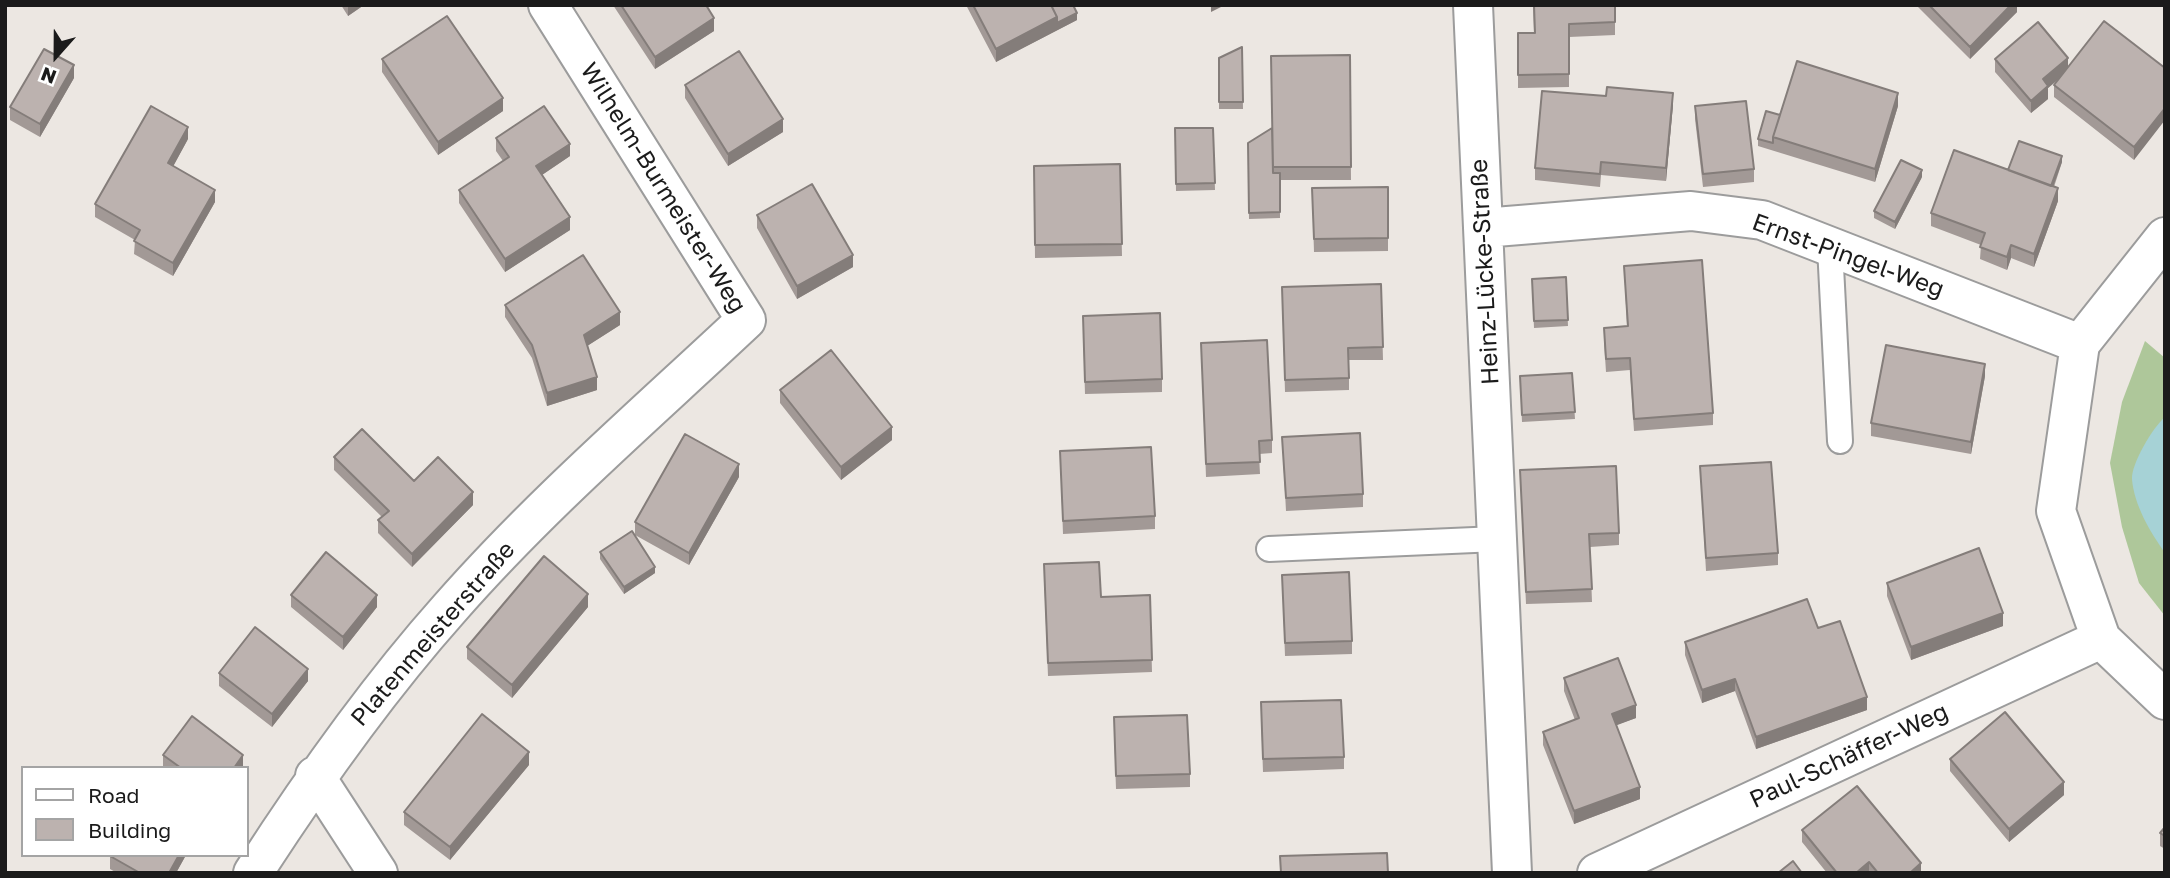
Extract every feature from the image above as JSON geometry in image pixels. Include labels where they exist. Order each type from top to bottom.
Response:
[{"type":"street","name":"Wilhelm-Burmeister-Weg","points":[[548,5],[746,320],[641,420]]},
{"type":"street","name":"Heinz-Lücke-Straße","points":[[1473,5],[1512,873]]},
{"type":"street","name":"Ernst-Pingel-Weg","points":[[1483,228],[1691,211],[1762,220],[2080,344]]},
{"type":"street","points":[[2165,237],[2080,344],[2056,511],[2101,639],[2165,700]]},
{"type":"street","name":"Platenmeisterstraße","points":[[253,873],[315,776],[380,691],[449,608],[510,543],[641,420]]},
{"type":"street","name":"Paul-Schäffer-Weg","points":[[1597,873],[2101,639]]},
{"type":"street","points":[[315,776],[377,873]]},
{"type":"lane","points":[[1830,247],[1840,441]]},
{"type":"lane","points":[[1269,549],[1497,539]]},
{"type":"green space","points":[[2145,341],[2165,358],[2165,616],[2139,583],[2122,527],[2110,463],[2122,402]]},
{"type":"water","points":[[2165,417],[2165,553],[2144,518],[2132,479],[2135,464],[2144,446]]},
{"type":"building","points":[[621,5],[706,5],[714,18],[655,57]]},
{"type":"building","points":[[973,5],[1051,5],[1057,17],[996,49]]},
{"type":"building","points":[[1051,5],[1073,5],[1077,13],[1057,23]]},
{"type":"building","points":[[1534,5],[1615,5],[1615,22],[1569,24],[1569,74],[1518,75],[1518,33],[1535,33]]},
{"type":"building","points":[[1929,5],[2011,5],[1970,47]]},
{"type":"building","points":[[447,16],[503,98],[438,142],[382,59]]},
{"type":"building","points":[[2104,21],[2165,68],[2165,108],[2134,147],[2054,85]]},
{"type":"building","points":[[2038,22],[2068,58],[2043,79],[2048,86],[2031,101],[1995,59]]},
{"type":"building","points":[[1242,47],[1243,102],[1219,102],[1219,58]]},
{"type":"building","points":[[44,49],[74,65],[40,124],[10,107]]},
{"type":"building","points":[[739,51],[783,119],[728,154],[685,85]]},
{"type":"building","points":[[1350,55],[1351,167],[1273,167],[1271,56]]},
{"type":"building","points":[[1797,61],[1898,93],[1875,169],[1773,137]]},
{"type":"building","points":[[1607,87],[1673,93],[1666,168],[1601,162],[1600,174],[1535,168],[1542,91],[1606,96]]},
{"type":"building","points":[[1746,101],[1754,169],[1703,174],[1695,106]]},
{"type":"building","points":[[151,106],[188,127],[168,163],[215,190],[173,263],[134,241],[140,230],[95,204]]},
{"type":"building","points":[[544,106],[570,144],[536,166],[570,217],[505,259],[459,190],[509,157],[496,138]]},
{"type":"building","points":[[1766,111],[1780,115],[1773,143],[1758,139]]},
{"type":"building","points":[[1175,128],[1213,128],[1215,183],[1176,184]]},
{"type":"building","points":[[1272,128],[1273,173],[1280,173],[1280,212],[1249,213],[1248,143]]},
{"type":"building","points":[[2019,141],[2062,156],[2051,186],[2008,170]]},
{"type":"building","points":[[1954,150],[2058,188],[2034,254],[2011,245],[2007,257],[1980,247],[1985,233],[1931,213]]},
{"type":"building","points":[[1901,160],[1922,170],[1895,222],[1874,211]]},
{"type":"building","points":[[1120,164],[1122,244],[1035,245],[1034,166]]},
{"type":"building","points":[[812,184],[853,255],[797,286],[757,215]]},
{"type":"building","points":[[1388,187],[1388,238],[1314,239],[1312,188]]},
{"type":"building","points":[[583,255],[620,312],[584,335],[597,377],[547,393],[532,345],[505,305]]},
{"type":"building","points":[[1702,260],[1713,413],[1634,419],[1630,358],[1606,359],[1604,328],[1628,326],[1624,266]]},
{"type":"building","points":[[1566,277],[1568,320],[1534,321],[1532,279]]},
{"type":"building","points":[[1381,284],[1383,347],[1348,348],[1349,378],[1285,380],[1282,287]]},
{"type":"building","points":[[1160,313],[1162,379],[1085,382],[1083,316]]},
{"type":"building","points":[[1267,340],[1272,440],[1259,441],[1260,462],[1206,464],[1201,343]]},
{"type":"building","points":[[1886,345],[1985,364],[1971,442],[1871,423]]},
{"type":"building","points":[[831,350],[892,427],[841,467],[780,390]]},
{"type":"building","points":[[1572,373],[1575,412],[1522,415],[1520,376]]},
{"type":"building","points":[[362,429],[414,481],[438,457],[473,492],[412,554],[378,520],[389,511],[334,457]]},
{"type":"building","points":[[1360,433],[1363,494],[1286,498],[1282,437]]},
{"type":"building","points":[[685,434],[739,464],[689,553],[635,522]]},
{"type":"building","points":[[1151,447],[1155,516],[1063,521],[1060,451]]},
{"type":"building","points":[[1771,462],[1778,553],[1706,558],[1700,466]]},
{"type":"building","points":[[1616,466],[1619,533],[1589,534],[1592,589],[1526,592],[1520,470]]},
{"type":"building","points":[[632,531],[655,567],[624,587],[600,552]]},
{"type":"building","points":[[1979,548],[2003,613],[1911,647],[1887,583]]},
{"type":"building","points":[[326,552],[377,595],[343,637],[291,595]]},
{"type":"building","points":[[544,556],[588,594],[512,685],[467,647]]},
{"type":"building","points":[[1099,562],[1101,597],[1150,595],[1152,660],[1048,663],[1044,564]]},
{"type":"building","points":[[1349,572],[1352,641],[1285,643],[1282,575]]},
{"type":"building","points":[[1807,599],[1818,628],[1840,621],[1867,697],[1756,737],[1735,679],[1702,690],[1685,642]]},
{"type":"building","points":[[255,627],[308,669],[272,714],[219,673]]},
{"type":"building","points":[[1618,658],[1636,705],[1612,714],[1640,787],[1574,811],[1543,732],[1579,718],[1564,678]]},
{"type":"building","points":[[1341,700],[1344,757],[1263,759],[1261,702]]},
{"type":"building","points":[[2005,712],[2064,782],[2009,829],[1950,759]]},
{"type":"building","points":[[482,714],[529,752],[450,847],[404,812]]},
{"type":"building","points":[[1187,715],[1190,774],[1116,776],[1114,717]]},
{"type":"building","points":[[192,716],[243,755],[235,766],[178,766],[163,755]]},
{"type":"building","points":[[1857,786],[1921,863],[1910,873],[1878,873],[1869,862],[1856,873],[1837,873],[1802,830]]},
{"type":"building","points":[[1387,853],[1388,873],[1281,873],[1280,856]]},
{"type":"building","points":[[112,857],[178,857],[169,873],[140,873]]},
{"type":"building","points":[[1793,861],[1802,873],[1778,873]]}]
